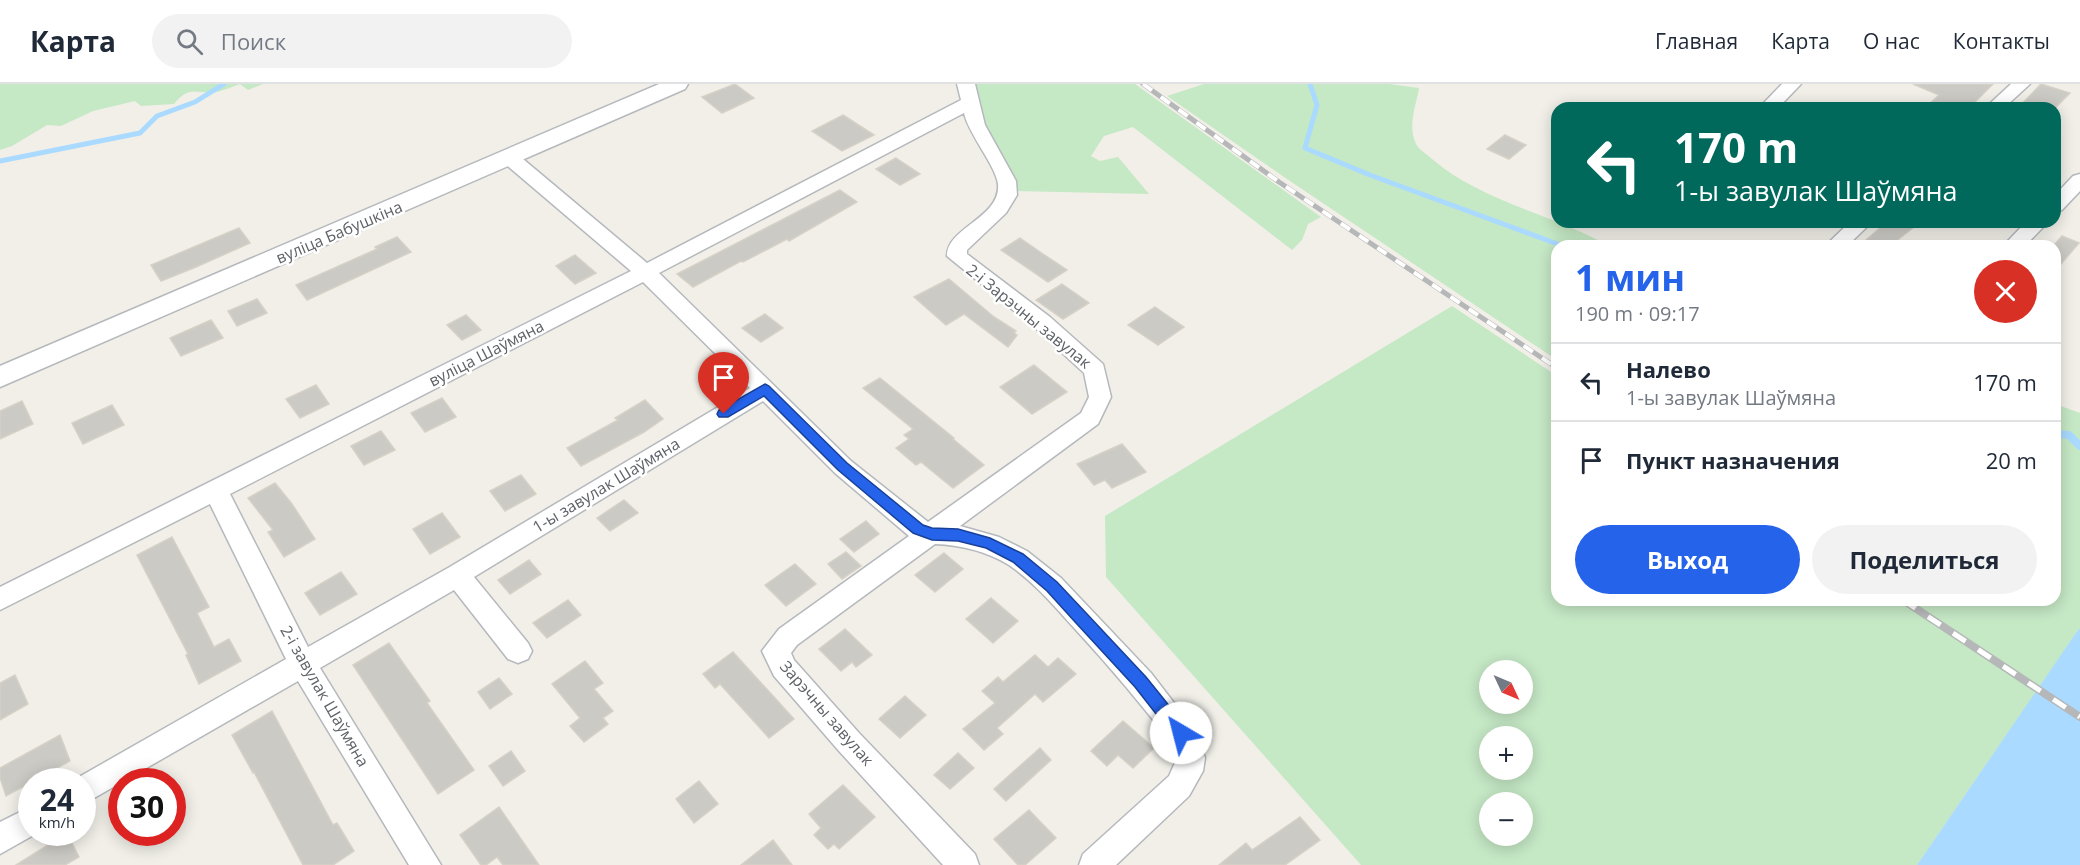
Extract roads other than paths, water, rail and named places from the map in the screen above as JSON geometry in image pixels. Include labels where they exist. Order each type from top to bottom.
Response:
[{"type":"street","name":"вуліца Бабушкіна","points":[[0,377],[677,84]]},
{"type":"street","points":[[1774,102],[1792,84]]},
{"type":"street","points":[[2001,102],[2021,84]]},
{"type":"street","name":"вуліца Шаўмяна","points":[[0,600],[645,272],[968,93]]},
{"type":"street","name":"2-і Зарэчны завулак","points":[[932,534],[1090,418],[1100,397],[1095,370],[1042,322],[957,256],[957,248],[999,209],[1007,195],[1007,181],[976,125],[968,93]]},
{"type":"street","points":[[510,158],[645,272],[843,467],[918,529],[932,534],[958,535],[979,541],[1018,558],[1052,586],[1133,673],[1188,743],[1191,758],[1188,771],[1179,786],[1094,865]]},
{"type":"street","points":[[2061,200],[2080,180]]},
{"type":"street","points":[[1841,240],[1855,228]]},
{"type":"street","points":[[2019,240],[2032,228]]},
{"type":"street","name":"1-ы завулак Шаўмяна","points":[[96,783],[457,575],[765,389]]},
{"type":"street","name":"2-і завулак Шаўмяна","points":[[216,491],[302,663],[426,865]]},
{"type":"street","name":"Зарэчны завулак","points":[[932,534],[788,637],[776,651],[784,668],[849,742],[964,865]]},
{"type":"street","points":[[457,575],[518,651]]},
{"type":"street","points":[[0,838],[18,828]]},
{"type":"water","points":[[2080,628],[2080,865],[1917,865],[2076,633]]},
{"type":"waterway","points":[[0,161],[140,133],[157,116],[195,102],[224,84]]},
{"type":"waterway","points":[[1310,84],[1317,105],[1305,148],[1370,175],[1551,242]]},
{"type":"waterway","points":[[2061,434],[2069,435],[2080,446]]},
{"type":"railway","points":[[1143,84],[1279,182],[1551,364]]},
{"type":"railway","points":[[1912,606],[2080,717]]}]
